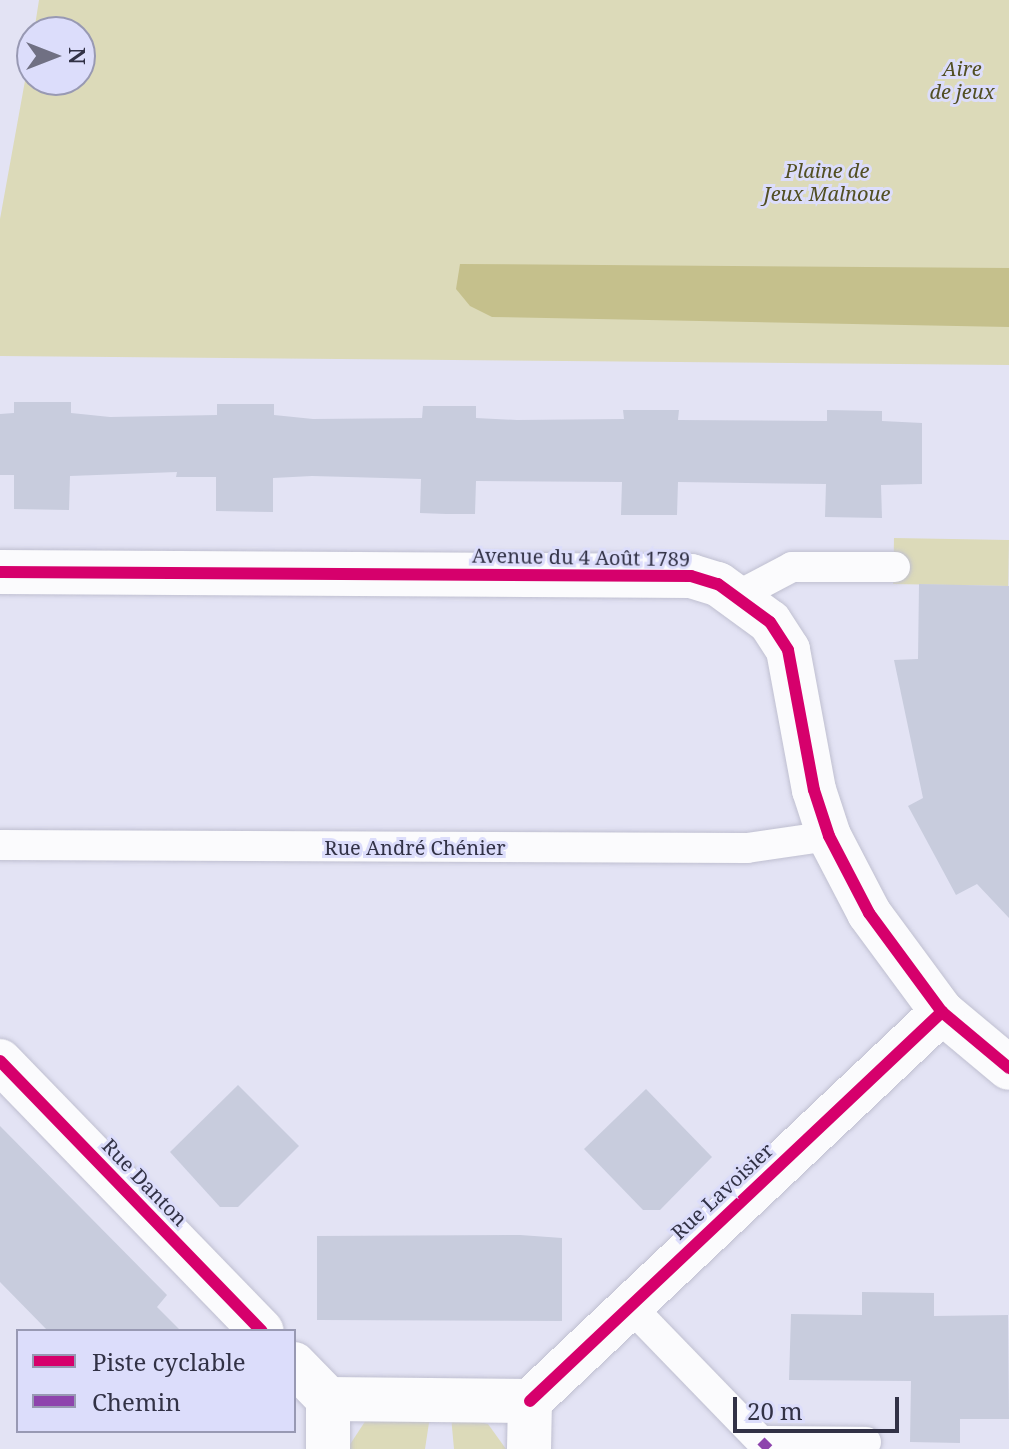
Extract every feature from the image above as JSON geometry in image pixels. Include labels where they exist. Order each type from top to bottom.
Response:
[{"type":"street","name":"Avenue du 4 Août 1789","points":[[0,572],[691,576],[739,595],[770,622],[788,650],[814,790],[829,836],[869,913],[942,1012],[1009,1068]]},
{"type":"street","name":"Rue Lavoisier","points":[[530,1401],[942,1012]]},
{"type":"street","name":"Rue Danton","points":[[0,1061],[260,1329]]},
{"type":"street","points":[[296,1366],[328,1399],[328,1449]]},
{"type":"street","points":[[328,1399],[530,1401],[529,1449]]},
{"type":"lane","points":[[739,595],[792,567],[895,567]]},
{"type":"lane","name":"Rue André Chénier","points":[[0,845],[747,848],[829,836]]},
{"type":"lane","points":[[629,1305],[761,1441],[866,1442]]},
{"type":"green space","name":"Plaine de Jeux Malnoue","points":[[39,0],[1009,0],[1009,365],[0,356],[0,219],[22,96],[96,96],[96,16],[36,16]]},
{"type":"green space","points":[[894,538],[1009,540],[1008,586],[893,584]]},
{"type":"green space","points":[[430,1416],[425,1449],[347,1449],[366,1420]]},
{"type":"green space","points":[[451,1416],[488,1424],[506,1449],[454,1449]]},
{"type":"shaded area","points":[[460,264],[1009,268],[1009,327],[492,317],[470,306],[456,289]]},
{"type":"building","points":[[14,402],[71,402],[71,413],[110,417],[217,415],[217,404],[274,404],[274,415],[313,419],[422,418],[423,406],[476,406],[476,418],[517,420],[624,419],[623,410],[679,410],[678,420],[827,421],[827,410],[882,411],[882,421],[922,423],[922,484],[881,485],[882,518],[825,517],[826,484],[678,482],[677,515],[621,515],[622,482],[476,481],[475,514],[446,514],[420,513],[421,479],[312,476],[273,478],[273,512],[216,511],[216,477],[176,477],[177,472],[70,476],[69,510],[14,509],[14,475],[0,475],[0,414],[14,413]]},
{"type":"building","points":[[919,584],[1009,586],[1009,918],[977,884],[956,895],[908,806],[923,798],[894,660],[918,659]]},
{"type":"building","points":[[238,1085],[299,1146],[238,1207],[220,1207],[170,1152]]},
{"type":"building","points":[[646,1089],[712,1157],[660,1210],[643,1210],[584,1149]]},
{"type":"building","points":[[0,1126],[167,1295],[157,1307],[179,1329],[46,1329],[0,1282]]},
{"type":"building","points":[[520,1235],[562,1238],[562,1321],[317,1320],[317,1236]]},
{"type":"building","points":[[862,1292],[934,1293],[934,1316],[1008,1315],[1009,1419],[960,1419],[960,1443],[910,1442],[911,1381],[789,1380],[791,1314],[862,1315]]},
{"type":"marked path","points":[[761,1441],[769,1449]]},
{"type":"cycle path","points":[[0,572],[691,576],[718,584],[770,622],[788,650],[814,790],[829,836],[869,913],[942,1012],[1009,1068]]},
{"type":"cycle path","points":[[530,1401],[942,1012]]},
{"type":"cycle path","points":[[0,1061],[260,1329]]},
{"type":"park label","name":"Aire de jeux","points":[[962,80]]}]
